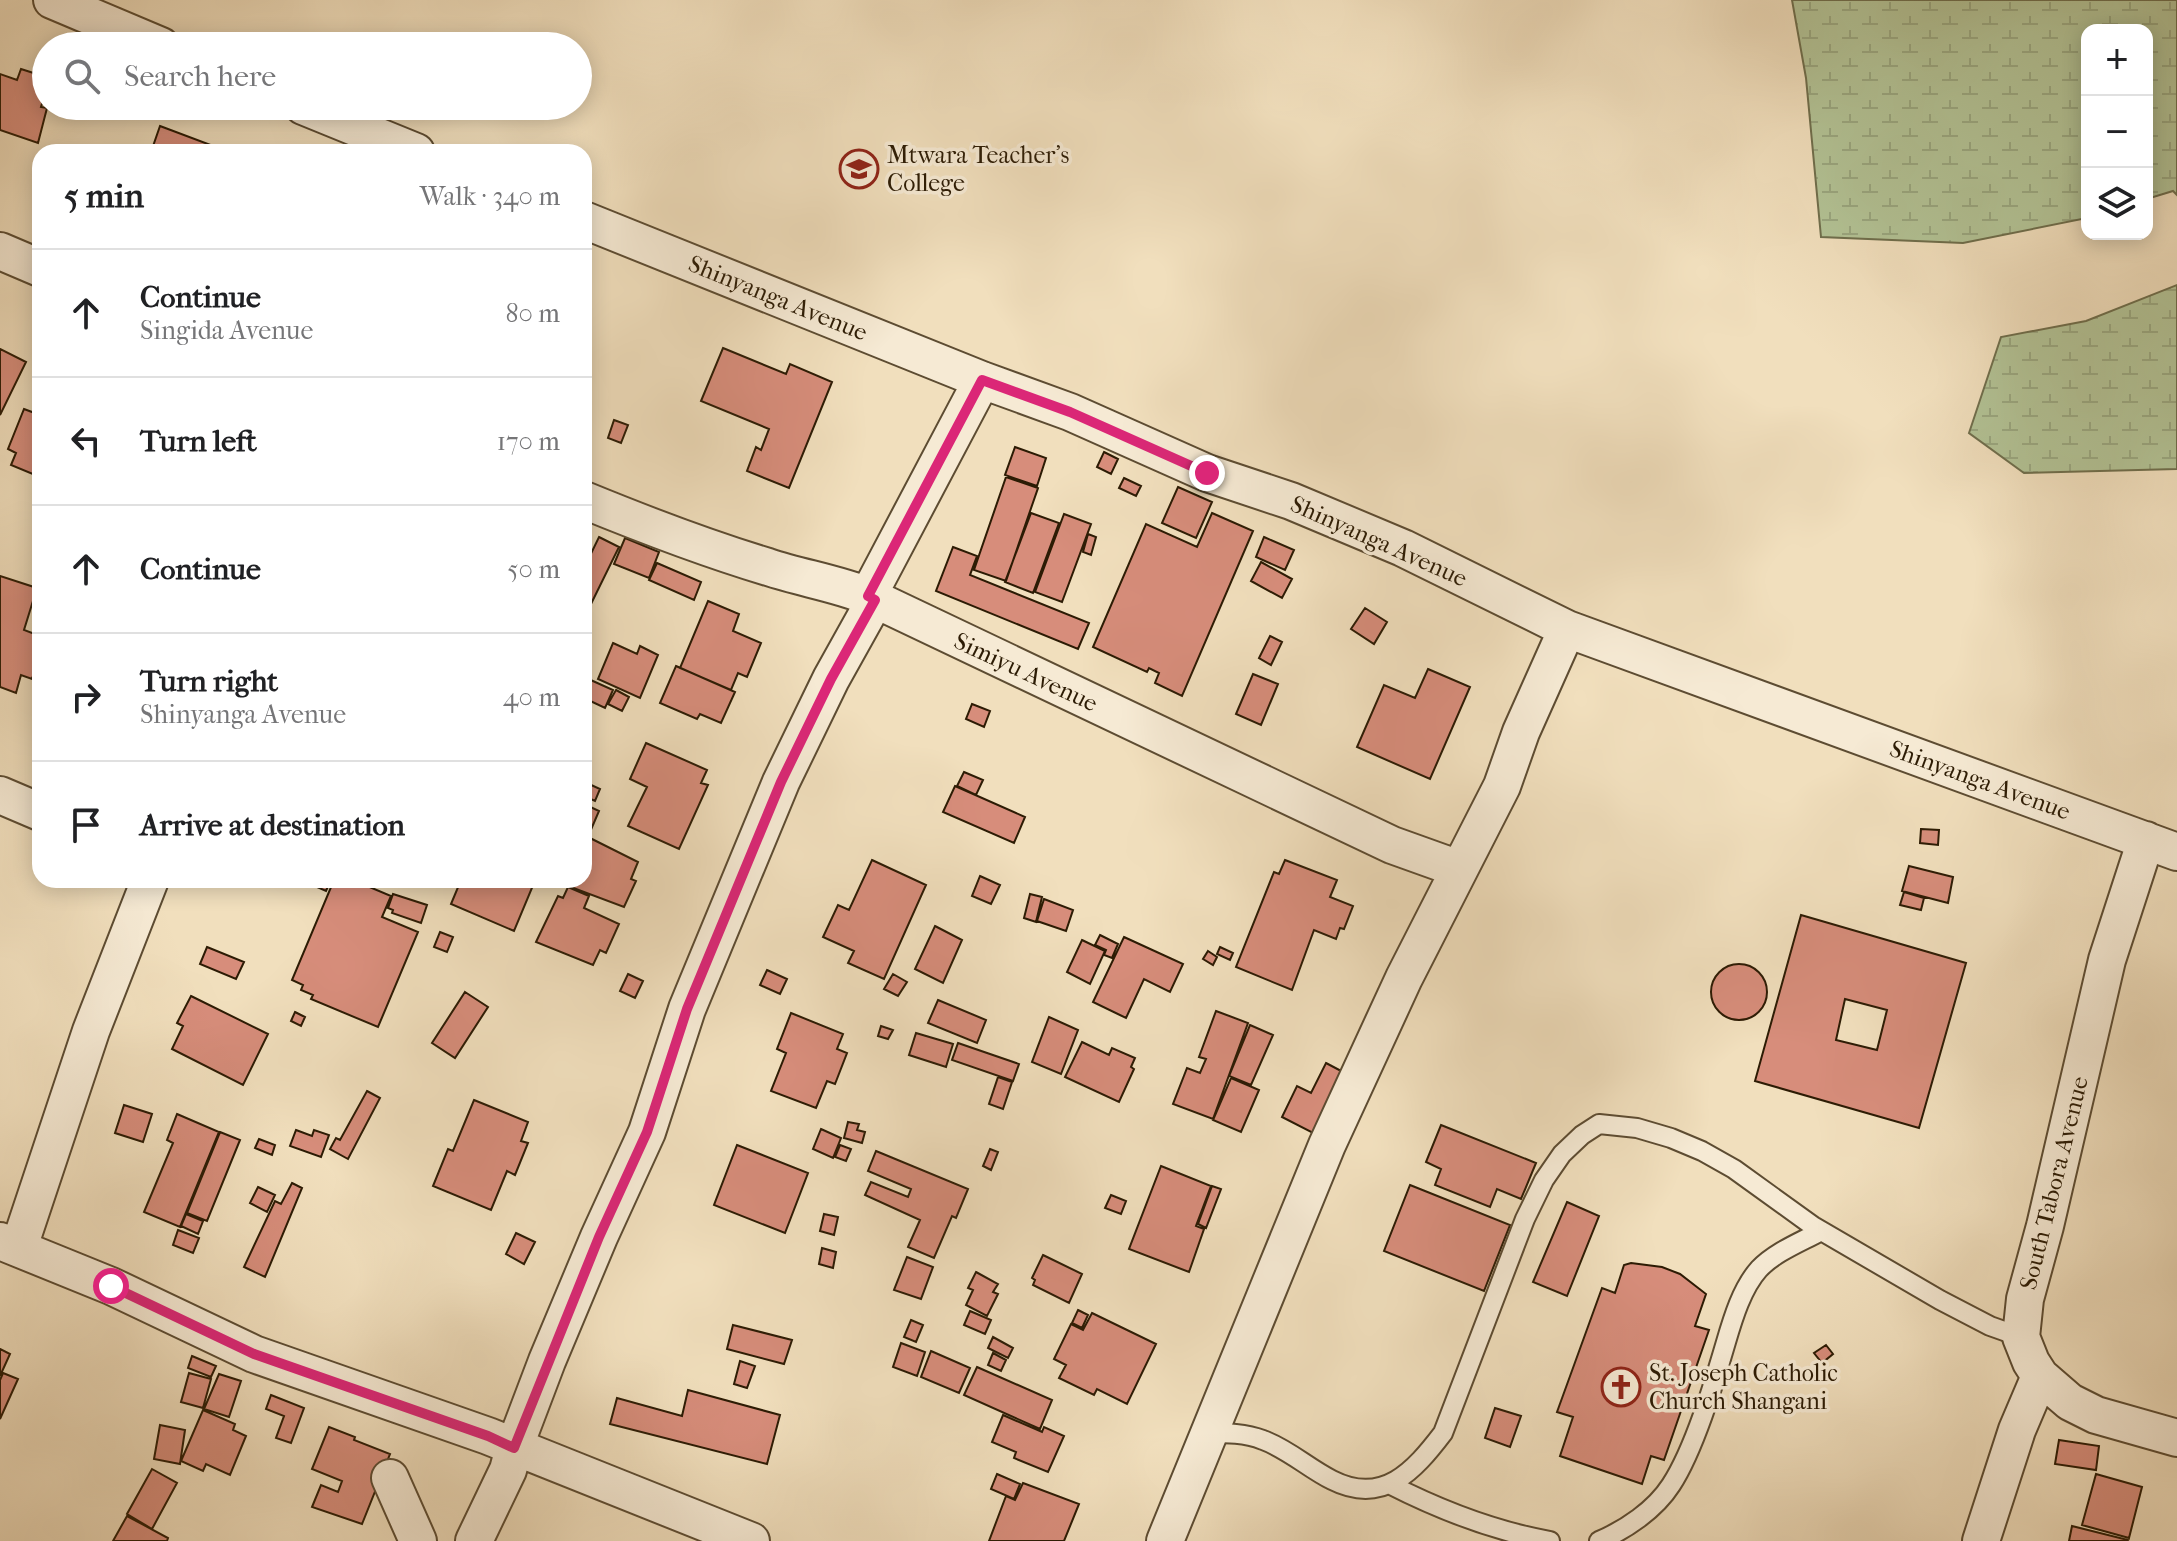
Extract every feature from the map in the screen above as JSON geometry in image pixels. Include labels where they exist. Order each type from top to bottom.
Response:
[{"type":"street","points":[[52,0],[128,32]]},
{"type":"street","points":[[337,120],[396,144]]},
{"type":"street","name":"Shinyanga Avenue","points":[[592,223],[982,380],[1070,412],[1207,473],[1291,501],[1389,542],[1567,629],[2162,846]]},
{"type":"street","points":[[0,251],[32,265]]},
{"type":"street","points":[[474,1541],[508,1470],[514,1448],[599,1237],[647,1132],[687,1009],[781,782],[982,380]]},
{"type":"street","name":"Simiyu Avenue","points":[[592,503],[687,542],[800,577],[845,587],[872,598],[1392,845],[1459,869]]},
{"type":"street","points":[[1165,1541],[1327,1145],[1404,978],[1502,786],[1521,732],[1567,629]]},
{"type":"street","points":[[0,795],[32,809]]},
{"type":"street","name":"South Tabora Avenue","points":[[2021,1337],[2025,1299],[2107,960],[2162,846]]},
{"type":"street","points":[[147,888],[9,1244],[111,1286],[254,1354],[488,1436],[751,1541]]},
{"type":"street","points":[[2021,1337],[2031,1362],[2054,1391],[2096,1415],[2177,1438]]},
{"type":"street","points":[[1981,1541],[2017,1430],[2040,1376]]},
{"type":"street","points":[[390,1478],[418,1541]]},
{"type":"lane","points":[[1208,1433],[1239,1434],[1264,1440],[1332,1480],[1361,1491],[1389,1484],[1421,1461],[1443,1433],[1537,1193],[1562,1154],[1599,1124],[1637,1128],[1692,1146],[1734,1169],[1821,1231],[1966,1315],[2021,1337]]},
{"type":"lane","points":[[1599,1541],[1616,1534],[1644,1513],[1670,1487],[1686,1455],[1734,1317],[1757,1271],[1821,1231]]},
{"type":"lane","points":[[1389,1484],[1471,1519],[1522,1536],[1550,1541]]},
{"type":"green space","points":[[1792,0],[2177,0],[2177,195],[2173,191],[2153,197],[2153,24],[2081,24],[2081,219],[1963,243],[1821,237],[1806,78]]},
{"type":"green space","points":[[2177,285],[2177,469],[2024,473],[1969,433],[2001,337],[2086,321]]},
{"type":"building","points":[[21,69],[32,73],[32,120],[44,120],[38,143],[0,130],[0,74],[17,80]]},
{"type":"building","points":[[160,126],[208,144],[154,144]]},
{"type":"building","points":[[723,348],[786,374],[790,364],[832,382],[789,488],[747,471],[756,447],[761,450],[769,429],[701,401]]},
{"type":"building","points":[[0,349],[26,362],[0,415]]},
{"type":"building","points":[[24,409],[32,412],[32,474],[11,465],[16,453],[8,449]]},
{"type":"building","points":[[614,420],[628,425],[621,443],[608,438]]},
{"type":"building","points":[[1015,447],[1046,458],[1037,486],[1005,475]]},
{"type":"building","points":[[1104,452],[1118,459],[1111,474],[1097,467]]},
{"type":"building","points":[[1006,477],[1038,488],[1006,581],[974,570]]},
{"type":"building","points":[[1124,478],[1141,486],[1136,496],[1119,488]]},
{"type":"building","points":[[1178,487],[1212,502],[1196,538],[1162,523]]},
{"type":"building","points":[[1031,513],[1059,523],[1033,593],[1005,582]]},
{"type":"building","points":[[1212,513],[1253,531],[1182,696],[1155,683],[1159,673],[1149,668],[1147,672],[1093,647],[1146,524],[1197,547]]},
{"type":"building","points":[[1064,514],[1091,524],[1062,602],[1035,592]]},
{"type":"building","points":[[1088,534],[1096,537],[1091,555],[1083,552]]},
{"type":"building","points":[[599,537],[619,547],[592,602],[592,551]]},
{"type":"building","points":[[1264,537],[1294,550],[1285,570],[1256,557]]},
{"type":"building","points":[[625,538],[659,552],[649,578],[614,564]]},
{"type":"building","points":[[953,547],[977,556],[970,575],[1089,623],[1078,649],[936,591]]},
{"type":"building","points":[[1261,562],[1292,579],[1282,598],[1251,581]]},
{"type":"building","points":[[657,563],[701,582],[694,600],[649,580]]},
{"type":"building","points":[[0,576],[32,586],[32,604],[24,630],[32,633],[32,679],[21,675],[16,693],[0,687]]},
{"type":"building","points":[[708,601],[739,614],[733,631],[761,643],[747,677],[738,673],[731,690],[680,668]]},
{"type":"building","points":[[1365,608],[1387,622],[1374,644],[1351,629]]},
{"type":"building","points":[[1270,636],[1282,642],[1271,665],[1259,658]]},
{"type":"building","points":[[613,643],[637,654],[640,646],[658,655],[640,698],[598,679]]},
{"type":"building","points":[[676,666],[735,692],[721,723],[700,714],[697,719],[660,703]]},
{"type":"building","points":[[1428,669],[1470,687],[1430,779],[1357,747],[1384,685],[1415,698]]},
{"type":"building","points":[[1253,674],[1278,684],[1261,725],[1236,714]]},
{"type":"building","points":[[592,681],[613,690],[605,708],[592,702]]},
{"type":"building","points":[[616,690],[629,697],[622,711],[608,704]]},
{"type":"building","points":[[972,704],[990,711],[984,727],[966,719]]},
{"type":"building","points":[[646,743],[707,770],[701,783],[708,785],[679,849],[628,826],[647,787],[630,779]]},
{"type":"building","points":[[964,772],[983,780],[976,795],[957,786]]},
{"type":"building","points":[[592,785],[600,789],[595,801],[592,800]]},
{"type":"building","points":[[955,786],[1025,817],[1014,843],[943,812]]},
{"type":"building","points":[[592,808],[599,811],[592,827]]},
{"type":"building","points":[[1921,829],[1939,830],[1938,845],[1920,843]]},
{"type":"building","points":[[592,839],[638,862],[631,879],[636,881],[624,907],[573,888],[592,888]]},
{"type":"building","points":[[872,860],[926,885],[884,979],[848,963],[854,951],[823,937],[838,905],[849,910]]},
{"type":"building","points":[[1285,860],[1337,880],[1330,897],[1353,906],[1344,929],[1340,928],[1336,939],[1314,930],[1292,990],[1236,967],[1274,872],[1279,874]]},
{"type":"building","points":[[1909,866],[1953,877],[1948,903],[1902,891]]},
{"type":"building","points":[[980,876],[1000,885],[991,904],[972,896]]},
{"type":"building","points":[[331,888],[372,888],[391,896],[382,917],[418,932],[378,1027],[311,999],[313,995],[301,990],[303,985],[292,980]]},
{"type":"building","points":[[458,888],[532,888],[514,931],[451,904]]},
{"type":"building","points":[[568,888],[589,896],[584,908],[619,924],[606,953],[600,950],[593,965],[536,942],[558,896],[563,898]]},
{"type":"building","points":[[1904,892],[1924,898],[1921,910],[1900,905]]},
{"type":"building","points":[[393,894],[427,905],[421,923],[392,913],[393,910],[388,908]]},
{"type":"building","points":[[1030,894],[1042,897],[1036,922],[1024,918]]},
{"type":"building","points":[[1044,899],[1073,910],[1066,931],[1037,921]]},
{"type":"building","points":[[1801,915],[1966,963],[1919,1128],[1755,1081]],"holes":[[[1845,999],[1887,1010],[1877,1050],[1836,1040]]]},
{"type":"building","points":[[935,926],[962,940],[943,983],[915,969]]},
{"type":"building","points":[[440,932],[453,937],[447,952],[434,947]]},
{"type":"building","points":[[1100,935],[1118,944],[1112,958],[1104,955],[1106,950],[1095,945]]},
{"type":"building","points":[[1124,937],[1183,964],[1170,992],[1144,979],[1126,1018],[1093,1002]]},
{"type":"building","points":[[1082,940],[1105,951],[1090,984],[1067,972]]},
{"type":"building","points":[[207,947],[244,962],[236,979],[200,964]]},
{"type":"building","points":[[1220,947],[1233,953],[1230,960],[1217,954]]},
{"type":"building","points":[[1208,951],[1217,957],[1213,965],[1203,959]]},
{"type":"building","points":[[1739,964],[1759,972],[1767,992],[1759,1012],[1739,1020],[1719,1012],[1711,992],[1719,972]]},
{"type":"building","points":[[767,970],[787,979],[780,994],[760,985]]},
{"type":"building","points":[[628,974],[643,981],[635,998],[620,991]]},
{"type":"building","points":[[893,974],[907,982],[898,996],[884,989]]},
{"type":"building","points":[[465,992],[488,1007],[455,1058],[432,1043]]},
{"type":"building","points":[[191,996],[268,1034],[243,1085],[172,1049],[183,1026],[177,1023]]},
{"type":"building","points":[[938,1000],[986,1020],[977,1043],[928,1023]]},
{"type":"building","points":[[1216,1011],[1248,1023],[1213,1119],[1173,1104],[1187,1068],[1200,1073],[1206,1059],[1199,1057]]},
{"type":"building","points":[[295,1012],[305,1017],[301,1026],[291,1021]]},
{"type":"building","points":[[791,1013],[843,1034],[837,1049],[847,1053],[835,1084],[827,1081],[816,1108],[771,1091],[786,1053],[777,1049]]},
{"type":"building","points":[[1049,1017],[1078,1030],[1061,1074],[1032,1062]]},
{"type":"building","points":[[1250,1025],[1273,1035],[1251,1085],[1229,1076]]},
{"type":"building","points":[[881,1026],[893,1030],[888,1039],[878,1036]]},
{"type":"building","points":[[916,1033],[953,1044],[946,1067],[909,1055]]},
{"type":"building","points":[[1082,1042],[1109,1055],[1112,1048],[1135,1058],[1131,1067],[1134,1069],[1119,1102],[1065,1077]]},
{"type":"building","points":[[958,1043],[1019,1064],[1013,1081],[952,1060]]},
{"type":"building","points":[[1326,1063],[1345,1073],[1315,1134],[1282,1117],[1297,1086],[1311,1093]]},
{"type":"building","points":[[998,1077],[1012,1082],[1003,1109],[989,1104]]},
{"type":"building","points":[[1231,1078],[1259,1090],[1241,1132],[1213,1120]]},
{"type":"building","points":[[367,1091],[380,1098],[348,1159],[330,1149],[336,1138],[340,1140]]},
{"type":"building","points":[[474,1100],[528,1122],[521,1141],[528,1143],[515,1175],[507,1171],[491,1210],[433,1186],[448,1149],[453,1151]]},
{"type":"building","points":[[124,1105],[152,1114],[143,1142],[115,1133]]},
{"type":"building","points":[[177,1114],[219,1132],[180,1227],[144,1212],[173,1143],[167,1140]]},
{"type":"building","points":[[848,1122],[859,1124],[857,1130],[865,1132],[862,1143],[844,1138]]},
{"type":"building","points":[[1441,1125],[1536,1163],[1521,1199],[1497,1189],[1490,1207],[1435,1185],[1441,1169],[1426,1162]]},
{"type":"building","points":[[821,1129],[841,1138],[833,1158],[813,1149]]},
{"type":"building","points":[[296,1130],[312,1136],[314,1130],[329,1135],[321,1157],[290,1146]]},
{"type":"building","points":[[220,1132],[240,1140],[207,1221],[187,1213]]},
{"type":"building","points":[[259,1139],[275,1145],[272,1155],[255,1148]]},
{"type":"building","points":[[737,1145],[808,1173],[785,1233],[714,1205]]},
{"type":"building","points":[[840,1145],[851,1149],[846,1161],[835,1157]]},
{"type":"building","points":[[990,1149],[998,1152],[991,1170],[983,1166]]},
{"type":"building","points":[[876,1151],[968,1189],[956,1218],[952,1216],[934,1258],[908,1247],[920,1220],[865,1195],[871,1182],[908,1197],[911,1189],[868,1171]]},
{"type":"building","points":[[1161,1166],[1211,1186],[1196,1226],[1204,1229],[1189,1272],[1129,1249]]},
{"type":"building","points":[[292,1183],[302,1188],[265,1277],[244,1267],[275,1201],[281,1204]]},
{"type":"building","points":[[1410,1185],[1510,1225],[1484,1291],[1384,1251]]},
{"type":"building","points":[[1212,1186],[1221,1189],[1206,1228],[1198,1224]]},
{"type":"building","points":[[258,1187],[275,1195],[267,1212],[250,1203]]},
{"type":"building","points":[[1111,1195],[1126,1201],[1121,1214],[1105,1208]]},
{"type":"building","points":[[1567,1202],[1599,1216],[1567,1296],[1533,1282]]},
{"type":"building","points":[[186,1214],[203,1221],[198,1234],[181,1226]]},
{"type":"building","points":[[824,1214],[838,1217],[834,1235],[820,1231]]},
{"type":"building","points":[[178,1230],[199,1238],[193,1253],[173,1245]]},
{"type":"building","points":[[516,1233],[535,1242],[524,1264],[506,1254]]},
{"type":"building","points":[[822,1248],[836,1252],[833,1268],[819,1264]]},
{"type":"building","points":[[1043,1255],[1082,1274],[1069,1303],[1033,1285],[1035,1280],[1032,1278]]},
{"type":"building","points":[[907,1257],[933,1267],[921,1299],[894,1290]]},
{"type":"building","points":[[1624,1265],[1662,1267],[1680,1274],[1706,1294],[1695,1326],[1709,1330],[1664,1460],[1651,1456],[1642,1484],[1560,1456],[1573,1417],[1557,1412],[1602,1288],[1615,1293]]},
{"type":"building","points":[[976,1272],[998,1284],[993,1292],[998,1294],[987,1316],[966,1305],[973,1290],[968,1288]]},
{"type":"building","points":[[1078,1310],[1088,1315],[1082,1328],[1072,1323]]},
{"type":"building","points":[[970,1311],[991,1320],[985,1334],[964,1325]]},
{"type":"building","points":[[1092,1313],[1156,1344],[1127,1404],[1097,1389],[1094,1395],[1059,1378],[1066,1365],[1054,1359],[1071,1324],[1083,1330]]},
{"type":"building","points":[[911,1320],[923,1325],[916,1342],[904,1337]]},
{"type":"building","points":[[733,1325],[792,1340],[784,1364],[727,1349]]},
{"type":"building","points":[[993,1337],[1013,1348],[1008,1358],[988,1348]]},
{"type":"building","points":[[901,1343],[925,1352],[917,1376],[893,1367]]},
{"type":"building","points":[[1826,1345],[1833,1354],[1822,1363],[1814,1353]]},
{"type":"building","points":[[0,1349],[10,1354],[0,1376]]},
{"type":"building","points":[[931,1351],[970,1368],[959,1393],[921,1377]]},
{"type":"building","points":[[993,1353],[1006,1360],[1001,1371],[988,1365]]},
{"type":"building","points":[[192,1356],[216,1366],[211,1377],[188,1368]]},
{"type":"building","points":[[740,1361],[755,1366],[747,1388],[734,1384]]},
{"type":"building","points":[[977,1367],[1052,1400],[1040,1429],[964,1395]]},
{"type":"building","points":[[3,1373],[18,1379],[0,1419],[0,1380]]},
{"type":"building","points":[[189,1373],[211,1379],[203,1408],[181,1402]]},
{"type":"building","points":[[219,1374],[241,1381],[229,1417],[204,1409]]},
{"type":"building","points":[[688,1390],[780,1415],[767,1464],[610,1424],[617,1398],[682,1416]]},
{"type":"building","points":[[271,1395],[304,1408],[291,1443],[276,1438],[284,1416],[266,1409]]},
{"type":"building","points":[[1495,1408],[1521,1416],[1510,1447],[1485,1438]]},
{"type":"building","points":[[203,1410],[235,1424],[233,1430],[246,1436],[230,1475],[206,1464],[203,1471],[181,1461]]},
{"type":"building","points":[[1003,1415],[1042,1432],[1044,1427],[1064,1436],[1048,1472],[1014,1458],[1016,1452],[992,1442]]},
{"type":"building","points":[[160,1425],[185,1430],[180,1464],[154,1459]]},
{"type":"building","points":[[329,1427],[390,1454],[362,1524],[312,1507],[321,1485],[338,1492],[342,1481],[312,1469]]},
{"type":"building","points":[[2059,1440],[2099,1446],[2096,1470],[2055,1464]]},
{"type":"building","points":[[152,1469],[177,1483],[152,1529],[127,1514]]},
{"type":"building","points":[[997,1474],[1020,1484],[1014,1499],[991,1489]]},
{"type":"building","points":[[2096,1474],[2142,1487],[2129,1538],[2082,1525]]},
{"type":"building","points":[[1023,1483],[1079,1504],[1064,1541],[989,1541],[1006,1496],[1015,1500]]},
{"type":"building","points":[[127,1516],[168,1538],[167,1541],[113,1541]]},
{"type":"building","points":[[2072,1526],[2128,1540],[2069,1541]]},
{"type":"place","name":"Mtwara Teacher's College","points":[[859,169]]},
{"type":"place","name":"St. Joseph Catholic Church Shangani","points":[[1621,1387]]},
{"type":"route","points":[[111,1286],[254,1354],[488,1436],[514,1448],[599,1237],[647,1132],[687,1009],[781,782],[831,679],[875,600],[868,596],[982,380],[1070,412],[1207,473]]}]
